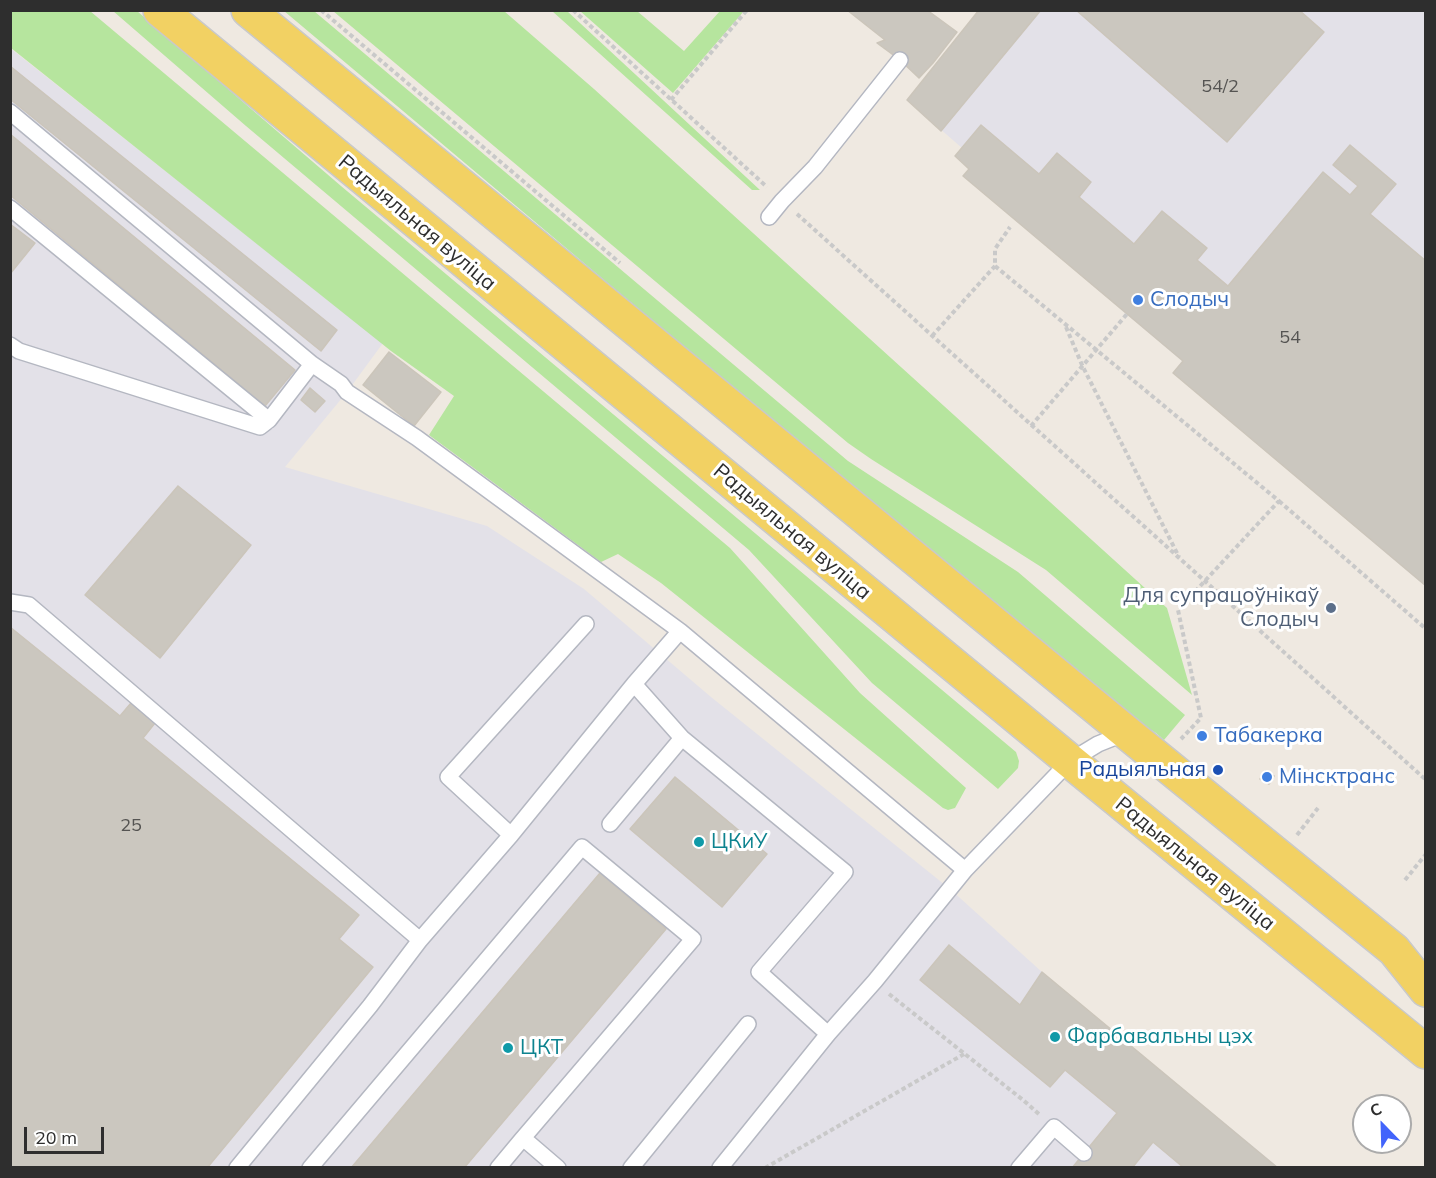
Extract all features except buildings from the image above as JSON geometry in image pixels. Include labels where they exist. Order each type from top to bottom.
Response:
[{"type":"main road","name":"Радыяльная вуліца","points":[[160,10],[1415,1044]]},
{"type":"main road","points":[[248,10],[1394,950],[1425,990]]},
{"type":"main road","points":[[1415,1044],[1425,1005]]},
{"type":"lane","points":[[769,217],[815,167],[900,60]]},
{"type":"lane","points":[[10,112],[312,364],[341,384],[347,392],[417,438],[680,631],[965,870]]},
{"type":"lane","points":[[10,208],[269,420]]},
{"type":"lane","points":[[10,345],[19,351],[260,428],[269,420],[312,364]]},
{"type":"lane","points":[[10,602],[29,605],[420,939]]},
{"type":"lane","points":[[511,835],[448,777],[586,624]]},
{"type":"lane","points":[[237,1167],[370,1006],[420,939],[511,835],[680,631]]},
{"type":"lane","points":[[634,684],[682,738],[845,872],[759,972],[828,1034]]},
{"type":"lane","points":[[720,1167],[965,870],[1070,761],[1105,741],[1132,737]]},
{"type":"lane","points":[[610,824],[682,738]]},
{"type":"lane","points":[[310,1167],[582,847],[693,939],[498,1167]]},
{"type":"lane","points":[[631,1167],[748,1024]]},
{"type":"lane","points":[[1019,1167],[1054,1127],[1084,1153]]},
{"type":"lane","points":[[523,1138],[558,1167]]},
{"type":"path","points":[[321,10],[620,263]]},
{"type":"path","points":[[573,10],[1425,780]]},
{"type":"path","points":[[671,99],[747,10]]},
{"type":"path","points":[[932,336],[995,266],[995,249],[1010,227]]},
{"type":"path","points":[[995,266],[1279,501],[1425,629]]},
{"type":"path","points":[[1031,426],[1126,314]]},
{"type":"path","points":[[1065,324],[1082,365],[1181,560]]},
{"type":"path","points":[[1188,746],[1180,740],[1201,718],[1178,610],[1279,501]]},
{"type":"path","points":[[1289,828],[1298,835],[1318,808]]},
{"type":"path","points":[[1405,880],[1425,854]]},
{"type":"path","points":[[875,981],[1054,1127]]},
{"type":"path","points":[[765,1167],[964,1054]]},
{"type":"shaded area","points":[[979,11],[1425,11],[1425,586],[1173,373],[1182,361],[963,176],[969,169],[955,156],[962,148],[907,100]]},
{"type":"shaded area","points":[[10,48],[383,343],[347,392],[285,467],[487,526],[584,589],[711,697],[950,889],[1042,972],[1278,1167],[11,1167]]},
{"type":"green space","points":[[10,11],[90,11],[730,548],[860,693],[966,788],[955,808],[948,810],[943,808],[661,583],[618,554],[601,562],[429,435],[454,396],[391,351],[11,48]]},
{"type":"green space","points":[[113,11],[137,11],[341,186],[1016,752],[1019,761],[1018,768],[998,789],[872,683],[749,550]]},
{"type":"green space","points":[[284,11],[314,11],[848,461],[1018,572],[1185,715],[1164,740],[1104,700]]},
{"type":"green space","points":[[333,11],[504,11],[594,89],[1167,608],[1192,695],[1046,570],[848,443]]},
{"type":"green space","points":[[552,11],[567,11],[760,190],[752,190]]},
{"type":"green space","points":[[580,11],[637,11],[684,51],[720,11],[744,11],[673,93]]},
{"type":"place","name":"Слодыч","points":[[1138,300]]},
{"type":"place","name":"Для супрацоўнікаў Слодыч","points":[[1331,608]]},
{"type":"place","name":"Табакерка","points":[[1202,736]]},
{"type":"place","name":"Радыяльная","points":[[1218,770]]},
{"type":"place","name":"Мінсктранс","points":[[1267,777]]},
{"type":"place","name":"ЦКиУ","points":[[699,842]]},
{"type":"place","name":"Фарбавальны цэх","points":[[1055,1037]]},
{"type":"place","name":"ЦКТ","points":[[508,1048]]}]
